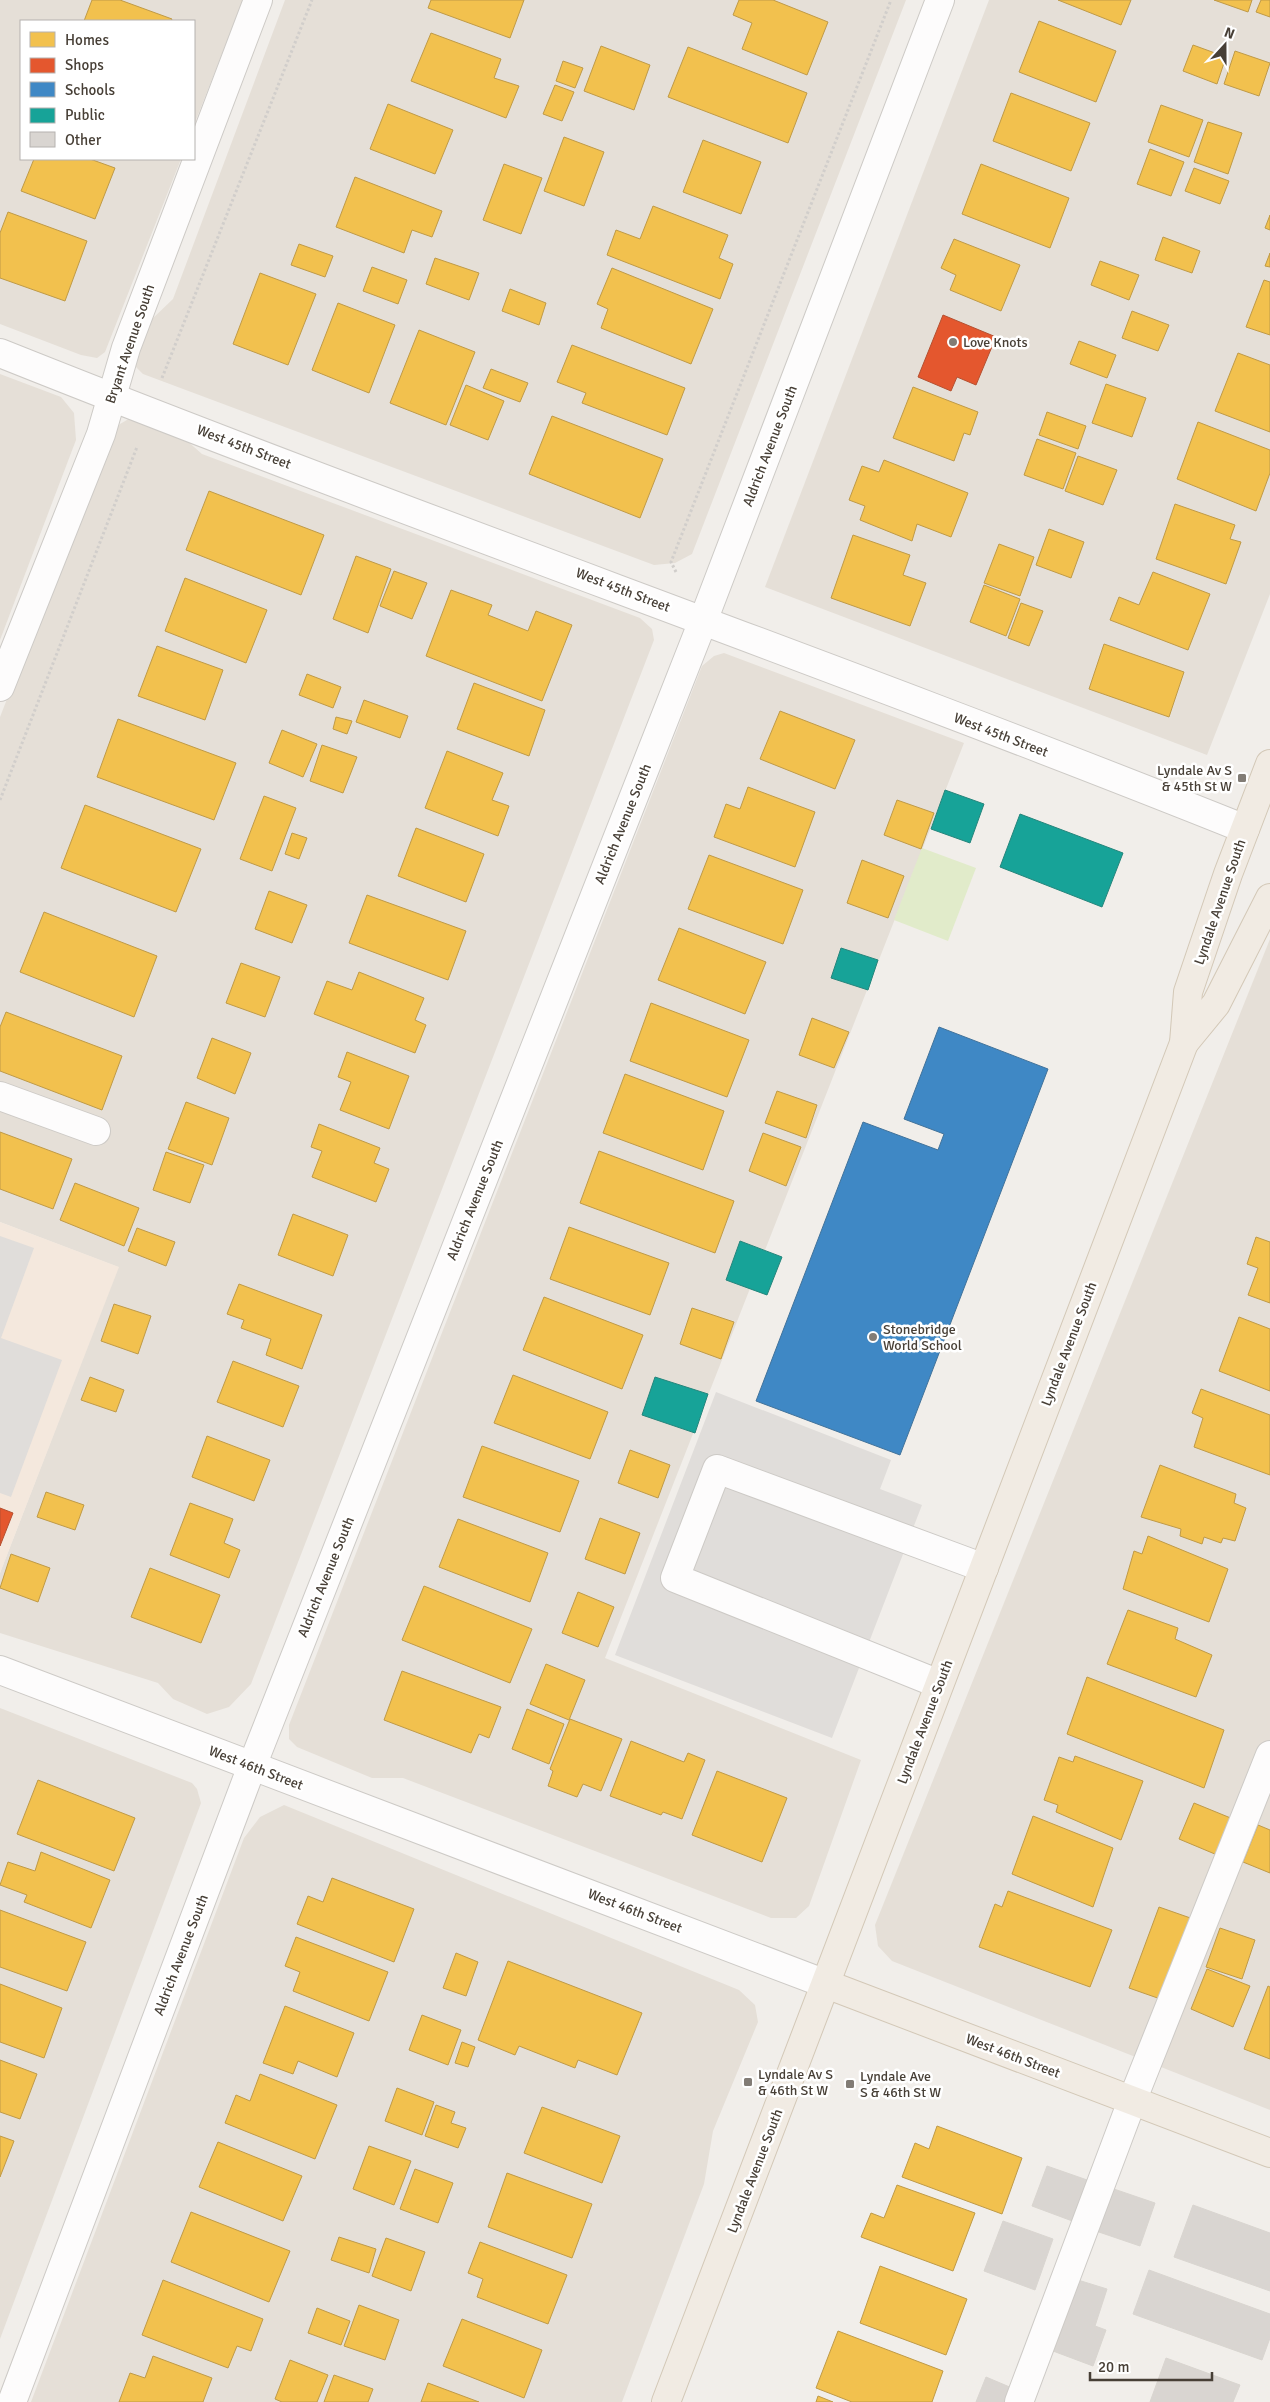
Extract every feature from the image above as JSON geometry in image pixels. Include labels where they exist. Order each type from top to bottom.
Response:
[{"type":"main road","name":"Lyndale Avenue South","points":[[666,2402],[1184,1043],[1188,992],[1228,874],[1270,764]]},
{"type":"main road","name":"Lyndale Avenue South","points":[[1184,1043],[1216,1004],[1270,898]]},
{"type":"main road","name":"West 46th Street","points":[[826,1984],[1270,2152]]},
{"type":"street","name":"Bryant Avenue South","points":[[0,687],[101,434],[110,397],[130,339],[258,0]]},
{"type":"street","name":"Aldrich Avenue South","points":[[12,2402],[252,1766],[703,621],[940,0]]},
{"type":"street","name":"West 45th Street","points":[[0,353],[110,397],[1246,829]]},
{"type":"street","points":[[0,1096],[96,1131]]},
{"type":"street","points":[[940,1684],[676,1578],[717,1469],[984,1568]]},
{"type":"street","name":"West 46th Street","points":[[0,1670],[826,1984]]},
{"type":"street","points":[[1019,2402],[1132,2101],[1270,1754]]},
{"type":"path","points":[[678,577],[672,562],[891,0]]},
{"type":"shaded area","points":[[0,0],[243,0],[195,122],[195,20],[20,20],[20,160],[181,160],[105,352],[97,358],[81,355],[0,324]]},
{"type":"shaded area","points":[[285,0],[906,0],[692,554],[675,563],[654,565],[143,374],[136,367],[136,354],[151,320],[173,299]]},
{"type":"shaded area","points":[[989,0],[1270,0],[1270,594],[1207,755],[765,587]]},
{"type":"shaded area","points":[[0,374],[61,397],[74,413],[76,440],[0,640]]},
{"type":"shaded area","points":[[132,417],[177,432],[202,454],[640,618],[652,629],[654,640],[251,1684],[229,1707],[207,1714],[173,1699],[158,1683],[0,1633],[0,1573],[118,1267],[0,1222],[0,717],[108,440],[120,424]]},
{"type":"shaded area","points":[[724,653],[964,743],[605,1658],[861,1760],[809,1906],[796,1918],[771,1918],[403,1778],[372,1778],[297,1747],[289,1739],[289,1725],[702,666],[714,656]]},
{"type":"shaded area","points":[[1270,939],[1270,2110],[892,1961],[878,1946],[875,1925]]},
{"type":"shaded area","points":[[0,1222],[119,1267],[0,1573]]},
{"type":"shaded area","points":[[0,1236],[34,1248],[1,1338],[62,1360],[11,1497],[0,1493]]},
{"type":"shaded area","points":[[716,1392],[891,1460],[880,1489],[922,1505],[832,1738],[615,1655]]},
{"type":"shaded area","points":[[0,1708],[192,1783],[197,1789],[201,1803],[0,2339]]},
{"type":"shaded area","points":[[284,1805],[739,1990],[755,2005],[758,2022],[713,2131],[704,2184],[622,2402],[31,2402],[244,1838],[260,1817]]},
{"type":"green space","points":[[922,848],[976,868],[948,941],[894,920]]},
{"type":"building: Homes","points":[[92,0],[120,0],[172,19],[172,20],[84,20]]},
{"type":"building: Homes","points":[[431,0],[524,0],[510,38],[428,8]]},
{"type":"building: Homes","points":[[739,0],[773,0],[828,22],[807,75],[742,49],[752,23],[733,15]]},
{"type":"building: Homes","points":[[1058,0],[1131,0],[1121,25]]},
{"type":"building: Homes","points":[[1214,0],[1252,0],[1248,12]]},
{"type":"building: Homes","points":[[1261,0],[1270,0],[1270,17],[1256,12]]},
{"type":"building: Homes","points":[[1039,21],[1116,51],[1096,102],[1019,72]]},
{"type":"building: Homes","points":[[431,33],[501,59],[494,78],[519,86],[506,118],[411,81]]},
{"type":"building: Homes","points":[[1193,45],[1226,57],[1217,84],[1183,71]]},
{"type":"building: Homes","points":[[601,46],[650,65],[634,110],[584,91]]},
{"type":"building: Homes","points":[[688,47],[807,93],[788,143],[668,97]]},
{"type":"building: Homes","points":[[1235,51],[1270,63],[1259,96],[1224,84]]},
{"type":"building: Homes","points":[[563,61],[583,68],[575,88],[556,81]]},
{"type":"building: Homes","points":[[555,85],[574,92],[562,121],[543,114]]},
{"type":"building: Homes","points":[[1011,93],[1090,123],[1071,171],[993,141]]},
{"type":"building: Homes","points":[[388,104],[453,130],[435,174],[370,149]]},
{"type":"building: Homes","points":[[1161,105],[1203,120],[1189,157],[1148,142]]},
{"type":"building: Homes","points":[[1208,122],[1242,133],[1228,174],[1194,162]]},
{"type":"building: Homes","points":[[564,137],[604,152],[584,206],[544,191]]},
{"type":"building: Homes","points":[[703,140],[761,162],[741,214],[683,192]]},
{"type":"building: Homes","points":[[1150,149],[1184,162],[1171,196],[1137,184]]},
{"type":"building: Homes","points":[[34,160],[93,160],[115,168],[95,219],[21,191]]},
{"type":"building: Homes","points":[[504,164],[542,178],[521,234],[483,220]]},
{"type":"building: Homes","points":[[981,164],[1069,198],[1050,248],[962,214]]},
{"type":"building: Homes","points":[[1194,168],[1229,181],[1220,204],[1185,191]]},
{"type":"building: Homes","points":[[355,177],[442,211],[432,237],[412,230],[404,253],[336,227]]},
{"type":"building: Homes","points":[[653,206],[728,235],[719,258],[733,264],[720,299],[607,255],[616,230],[640,239]]},
{"type":"building: Homes","points":[[8,212],[87,241],[65,301],[0,278],[0,233]]},
{"type":"building: Homes","points":[[1270,215],[1270,230],[1265,228]]},
{"type":"building: Homes","points":[[1163,237],[1200,251],[1192,273],[1155,260]]},
{"type":"building: Homes","points":[[954,239],[1020,265],[1001,311],[950,290],[956,275],[941,268]]},
{"type":"building: Homes","points":[[299,244],[333,256],[325,277],[291,265]]},
{"type":"building: Homes","points":[[1270,253],[1270,267],[1265,266]]},
{"type":"building: Homes","points":[[435,258],[479,273],[469,300],[426,284]]},
{"type":"building: Homes","points":[[1100,261],[1139,275],[1129,300],[1091,285]]},
{"type":"building: Homes","points":[[372,267],[407,280],[398,304],[363,291]]},
{"type":"building: Homes","points":[[612,268],[713,309],[691,364],[601,328],[608,309],[597,304]]},
{"type":"building: Homes","points":[[260,273],[316,294],[288,365],[233,344]]},
{"type":"building: Homes","points":[[1264,280],[1270,282],[1270,335],[1246,327]]},
{"type":"building: Homes","points":[[510,289],[546,303],[539,325],[502,311]]},
{"type":"building: Homes","points":[[338,303],[395,325],[369,393],[312,370]]},
{"type":"building: Homes","points":[[1132,311],[1169,325],[1158,351],[1122,338]]},
{"type":"building: Homes","points":[[419,330],[475,352],[446,425],[390,403]]},
{"type":"building: Homes","points":[[1079,341],[1116,355],[1107,378],[1070,364]]},
{"type":"building: Homes","points":[[572,345],[685,388],[667,435],[582,403],[586,393],[557,382]]},
{"type":"building: Homes","points":[[1238,353],[1270,365],[1270,432],[1215,411]]},
{"type":"building: Homes","points":[[491,369],[528,383],[520,402],[483,388]]},
{"type":"building: Homes","points":[[1106,384],[1146,398],[1132,437],[1092,423]]},
{"type":"building: Homes","points":[[466,385],[504,401],[488,440],[450,425]]},
{"type":"building: Homes","points":[[913,387],[978,412],[970,435],[964,433],[954,461],[893,438]]},
{"type":"building: Homes","points":[[1047,412],[1086,426],[1078,449],[1039,435]]},
{"type":"building: Homes","points":[[552,416],[663,459],[640,518],[529,474]]},
{"type":"building: Homes","points":[[1198,422],[1270,450],[1270,473],[1256,511],[1177,479]]},
{"type":"building: Homes","points":[[1037,439],[1076,453],[1063,489],[1024,475]]},
{"type":"building: Homes","points":[[1078,456],[1117,470],[1103,505],[1065,491]]},
{"type":"building: Homes","points":[[884,460],[968,493],[951,537],[917,524],[912,541],[860,520],[865,506],[849,500],[862,466],[879,472]]},
{"type":"building: Homes","points":[[209,491],[324,535],[301,595],[186,550]]},
{"type":"building: Homes","points":[[1175,504],[1235,525],[1230,539],[1241,542],[1226,584],[1156,559]]},
{"type":"building: Homes","points":[[1049,529],[1084,542],[1071,578],[1036,565]]},
{"type":"building: Homes","points":[[853,535],[910,555],[903,575],[926,583],[910,626],[831,598]]},
{"type":"building: Homes","points":[[999,544],[1034,557],[1020,596],[984,583]]},
{"type":"building: Homes","points":[[356,556],[391,569],[368,633],[333,619]]},
{"type":"building: Homes","points":[[394,571],[427,583],[412,619],[380,606]]},
{"type":"building: Homes","points":[[1153,572],[1210,594],[1188,650],[1110,620],[1119,597],[1139,605]]},
{"type":"building: Homes","points":[[185,578],[267,610],[246,663],[165,631]]},
{"type":"building: Homes","points":[[984,585],[1020,599],[1006,636],[970,622]]},
{"type":"building: Homes","points":[[451,590],[492,605],[488,615],[528,631],[536,611],[572,625],[542,701],[426,656]]},
{"type":"building: Homes","points":[[1021,603],[1043,611],[1029,646],[1008,638]]},
{"type":"building: Homes","points":[[1104,644],[1184,672],[1169,717],[1089,689]]},
{"type":"building: Homes","points":[[157,646],[223,670],[205,720],[138,696]]},
{"type":"building: Homes","points":[[307,674],[341,687],[333,708],[299,695]]},
{"type":"building: Homes","points":[[474,683],[545,710],[529,756],[457,729]]},
{"type":"building: Homes","points":[[364,700],[408,716],[400,738],[356,722]]},
{"type":"building: Homes","points":[[780,711],[855,740],[835,789],[760,759]]},
{"type":"building: Homes","points":[[336,717],[352,721],[347,734],[333,729]]},
{"type":"building: Homes","points":[[118,719],[236,763],[214,820],[97,777]]},
{"type":"building: Homes","points":[[282,730],[317,744],[303,777],[269,763]]},
{"type":"building: Homes","points":[[322,745],[357,757],[343,793],[310,781]]},
{"type":"building: Homes","points":[[447,751],[503,773],[492,800],[509,806],[498,836],[425,808]]},
{"type":"building: Homes","points":[[748,787],[815,812],[795,867],[714,837],[726,804],[740,809]]},
{"type":"building: Homes","points":[[264,796],[296,808],[272,871],[240,859]]},
{"type":"building: Homes","points":[[897,800],[934,813],[921,849],[884,835]]},
{"type":"building: Homes","points":[[85,805],[201,849],[176,912],[61,868]]},
{"type":"building: Homes","points":[[416,828],[484,854],[466,902],[398,876]]},
{"type":"building: Homes","points":[[292,833],[307,838],[299,859],[285,854]]},
{"type":"building: Homes","points":[[709,855],[803,890],[783,944],[688,909]]},
{"type":"building: Homes","points":[[862,860],[904,876],[888,918],[847,903]]},
{"type":"building: Homes","points":[[269,891],[307,905],[292,943],[255,929]]},
{"type":"building: Homes","points":[[367,895],[466,931],[448,980],[349,943]]},
{"type":"building: Homes","points":[[44,912],[157,956],[134,1017],[20,972]]},
{"type":"building: Homes","points":[[679,928],[766,962],[745,1014],[658,980]]},
{"type":"building: Homes","points":[[241,963],[280,977],[265,1017],[226,1003]]},
{"type":"building: Homes","points":[[359,972],[424,998],[415,1020],[426,1025],[415,1053],[314,1014],[327,981],[352,990]]},
{"type":"building: Homes","points":[[651,1003],[749,1040],[727,1097],[630,1061]]},
{"type":"building: Homes","points":[[6,1012],[122,1056],[102,1110],[0,1071],[0,1027]]},
{"type":"building: Homes","points":[[812,1018],[849,1032],[834,1068],[799,1055]]},
{"type":"building: Homes","points":[[212,1038],[251,1053],[235,1094],[197,1078]]},
{"type":"building: Homes","points":[[347,1052],[409,1076],[389,1129],[340,1110],[351,1082],[338,1077]]},
{"type":"building: Homes","points":[[625,1074],[724,1111],[703,1170],[603,1133]]},
{"type":"building: Homes","points":[[777,1091],[817,1105],[806,1138],[765,1123]]},
{"type":"building: Homes","points":[[186,1102],[229,1118],[212,1165],[168,1149]]},
{"type":"building: Homes","points":[[319,1124],[380,1148],[374,1163],[389,1169],[376,1202],[312,1177],[322,1151],[311,1147]]},
{"type":"building: Homes","points":[[0,1132],[72,1159],[53,1209],[0,1189]]},
{"type":"building: Homes","points":[[763,1133],[801,1147],[786,1186],[749,1171]]},
{"type":"building: Homes","points":[[599,1151],[734,1201],[715,1253],[580,1203]]},
{"type":"building: Homes","points":[[166,1152],[204,1165],[190,1203],[153,1190]]},
{"type":"building: Homes","points":[[75,1183],[139,1208],[124,1246],[60,1220]]},
{"type":"building: Homes","points":[[293,1214],[348,1235],[333,1276],[278,1255]]},
{"type":"building: Homes","points":[[569,1227],[669,1263],[650,1315],[550,1279]]},
{"type":"building: Homes","points":[[137,1228],[175,1242],[166,1266],[128,1251]]},
{"type":"building: Homes","points":[[1256,1237],[1270,1242],[1270,1303],[1248,1295],[1258,1268],[1247,1264]]},
{"type":"building: Homes","points":[[239,1284],[322,1315],[302,1369],[266,1355],[271,1339],[241,1328],[244,1320],[227,1314]]},
{"type":"building: Homes","points":[[544,1297],[643,1335],[622,1389],[523,1350]]},
{"type":"building: Homes","points":[[114,1304],[151,1316],[138,1354],[101,1341]]},
{"type":"building: Homes","points":[[692,1308],[734,1322],[721,1359],[680,1344]]},
{"type":"building: Homes","points":[[1239,1317],[1270,1329],[1270,1391],[1219,1371]]},
{"type":"building: Homes","points":[[233,1361],[299,1386],[283,1427],[217,1402]]},
{"type":"building: Homes","points":[[513,1375],[608,1412],[590,1459],[494,1423]]},
{"type":"building: Homes","points":[[90,1377],[124,1390],[116,1412],[81,1400]]},
{"type":"building: Homes","points":[[1201,1389],[1270,1415],[1270,1475],[1194,1447],[1203,1418],[1192,1413]]},
{"type":"building: Homes","points":[[207,1436],[270,1460],[254,1501],[192,1477]]},
{"type":"building: Homes","points":[[482,1446],[579,1481],[560,1532],[463,1497]]},
{"type":"building: Homes","points":[[630,1450],[670,1465],[658,1498],[618,1483]]},
{"type":"building: Homes","points":[[1160,1465],[1236,1494],[1234,1503],[1246,1508],[1235,1541],[1223,1538],[1221,1543],[1204,1537],[1202,1544],[1180,1536],[1181,1529],[1141,1517]]},
{"type":"building: Homes","points":[[46,1492],[84,1505],[75,1530],[37,1517]]},
{"type":"building: Homes","points":[[190,1503],[233,1519],[224,1543],[240,1550],[229,1578],[170,1555]]},
{"type":"building: Homes","points":[[600,1518],[640,1533],[625,1574],[585,1559]]},
{"type":"building: Homes","points":[[458,1519],[548,1553],[530,1602],[439,1567]]},
{"type":"building: Homes","points":[[1148,1536],[1228,1569],[1209,1622],[1123,1589],[1134,1551],[1142,1554]]},
{"type":"building: Homes","points":[[11,1554],[50,1568],[38,1602],[0,1588]]},
{"type":"building: Homes","points":[[150,1568],[220,1595],[201,1643],[131,1617]]},
{"type":"building: Homes","points":[[424,1586],[532,1629],[510,1683],[402,1640]]},
{"type":"building: Homes","points":[[578,1592],[614,1607],[598,1647],[562,1633]]},
{"type":"building: Homes","points":[[1128,1610],[1178,1628],[1175,1639],[1212,1655],[1196,1697],[1107,1664]]},
{"type":"building: Homes","points":[[546,1664],[585,1680],[569,1720],[530,1704]]},
{"type":"building: Homes","points":[[402,1671],[501,1707],[489,1738],[479,1734],[471,1753],[384,1720]]},
{"type":"building: Homes","points":[[1087,1677],[1224,1730],[1204,1788],[1067,1734]]},
{"type":"building: Homes","points":[[527,1709],[564,1724],[549,1764],[512,1749]]},
{"type":"building: Homes","points":[[570,1719],[622,1739],[601,1791],[583,1784],[577,1797],[548,1786],[553,1771],[550,1769]]},
{"type":"building: Homes","points":[[631,1741],[684,1762],[688,1753],[705,1760],[682,1819],[663,1812],[661,1815],[610,1796]]},
{"type":"building: Homes","points":[[1075,1756],[1143,1781],[1121,1840],[1056,1812],[1058,1805],[1044,1800],[1059,1757],[1073,1762]]},
{"type":"building: Homes","points":[[717,1771],[787,1798],[762,1862],[692,1835]]},
{"type":"building: Homes","points":[[38,1780],[135,1818],[114,1871],[17,1834]]},
{"type":"building: Homes","points":[[1194,1803],[1238,1821],[1222,1857],[1179,1839]]},
{"type":"building: Homes","points":[[1033,1816],[1113,1848],[1093,1907],[1012,1874]]},
{"type":"building: Homes","points":[[1258,1825],[1270,1830],[1270,1873],[1243,1862]]},
{"type":"building: Homes","points":[[41,1852],[110,1880],[91,1928],[24,1902],[27,1895],[0,1885],[8,1862],[35,1871]]},
{"type":"building: Homes","points":[[332,1878],[414,1909],[394,1962],[297,1924],[308,1896],[323,1902]]},
{"type":"building: Homes","points":[[1008,1891],[1112,1930],[1090,1987],[979,1947],[995,1904],[1002,1907]]},
{"type":"building: Homes","points":[[1159,1907],[1199,1921],[1169,2002],[1129,1988]]},
{"type":"building: Homes","points":[[0,1910],[86,1942],[67,1991],[0,1967]]},
{"type":"building: Homes","points":[[1220,1928],[1255,1940],[1242,1979],[1206,1967]]},
{"type":"building: Homes","points":[[296,1937],[388,1972],[369,2021],[293,1991],[300,1972],[285,1966]]},
{"type":"building: Homes","points":[[456,1953],[478,1962],[466,1996],[443,1988]]},
{"type":"building: Homes","points":[[508,1961],[642,2013],[617,2075],[578,2060],[575,2068],[519,2046],[515,2055],[478,2040]]},
{"type":"building: Homes","points":[[1207,1969],[1250,1986],[1233,2027],[1191,2009]]},
{"type":"building: Homes","points":[[0,1984],[62,2008],[44,2058],[0,2042]]},
{"type":"building: Homes","points":[[1268,1986],[1270,1987],[1270,2059],[1244,2049]]},
{"type":"building: Homes","points":[[285,2006],[354,2033],[337,2077],[298,2061],[293,2074],[263,2063]]},
{"type":"building: Homes","points":[[422,2015],[461,2030],[448,2065],[409,2050]]},
{"type":"building: Homes","points":[[462,2042],[475,2047],[468,2067],[455,2063]]},
{"type":"building: Homes","points":[[0,2060],[37,2074],[20,2119],[0,2112]]},
{"type":"building: Homes","points":[[260,2074],[337,2105],[315,2159],[225,2123],[236,2095],[250,2101]]},
{"type":"building: Homes","points":[[397,2088],[434,2102],[422,2135],[385,2121]]},
{"type":"building: Homes","points":[[436,2105],[455,2112],[451,2123],[466,2128],[458,2148],[425,2136]]},
{"type":"building: Homes","points":[[542,2107],[620,2136],[602,2183],[524,2153]]},
{"type":"building: Homes","points":[[937,2126],[1022,2158],[1002,2214],[902,2177],[915,2143],[929,2149]]},
{"type":"building: Homes","points":[[0,2136],[14,2141],[0,2177]]},
{"type":"building: Homes","points":[[218,2142],[302,2176],[283,2221],[199,2187]]},
{"type":"building: Homes","points":[[369,2146],[411,2161],[394,2205],[353,2189]]},
{"type":"building: Homes","points":[[415,2169],[453,2183],[438,2223],[400,2209]]},
{"type":"building: Homes","points":[[507,2173],[592,2204],[572,2258],[488,2227]]},
{"type":"building: Homes","points":[[897,2185],[975,2213],[953,2271],[861,2237],[871,2213],[884,2218]]},
{"type":"building: Homes","points":[[191,2212],[290,2251],[269,2302],[171,2262]]},
{"type":"building: Homes","points":[[339,2237],[376,2249],[369,2273],[331,2260]]},
{"type":"building: Homes","points":[[386,2238],[425,2252],[411,2291],[372,2276]]},
{"type":"building: Homes","points":[[480,2242],[567,2275],[548,2324],[477,2297],[483,2279],[468,2273]]},
{"type":"building: Homes","points":[[880,2266],[967,2299],[946,2355],[860,2323]]},
{"type":"building: Homes","points":[[163,2280],[263,2319],[251,2351],[237,2346],[228,2368],[142,2335]]},
{"type":"building: Homes","points":[[359,2305],[399,2320],[385,2360],[344,2346]]},
{"type":"building: Homes","points":[[317,2308],[350,2321],[341,2345],[308,2333]]},
{"type":"building: Homes","points":[[462,2319],[542,2350],[524,2398],[443,2366]]},
{"type":"building: Homes","points":[[838,2331],[943,2371],[932,2402],[852,2402],[816,2388]]},
{"type":"building: Homes","points":[[153,2356],[212,2378],[203,2402],[119,2402],[130,2373],[145,2378]]},
{"type":"building: Homes","points":[[290,2360],[328,2375],[317,2402],[282,2402],[275,2399]]},
{"type":"building: Homes","points":[[334,2375],[373,2389],[368,2402],[324,2402]]},
{"type":"building: Homes","points":[[428,2383],[479,2402],[421,2402]]},
{"type":"building: Homes","points":[[818,2396],[833,2402],[816,2402]]},
{"type":"building: Shops","points":[[943,315],[996,337],[976,385],[957,377],[951,391],[918,377]]},
{"type":"building: Shops","points":[[0,1508],[13,1513],[0,1546]]},
{"type":"building: Schools","points":[[939,1027],[1048,1069],[900,1455],[756,1401],[863,1122],[938,1150],[944,1134],[904,1119]]},
{"type":"building: Public","points":[[945,790],[984,804],[970,843],[931,829]]},
{"type":"building: Public","points":[[1020,814],[1123,853],[1102,907],[1000,867]]},
{"type":"building: Public","points":[[841,948],[878,960],[868,990],[831,978]]},
{"type":"building: Public","points":[[740,1241],[782,1257],[767,1295],[726,1280]]},
{"type":"building: Public","points":[[655,1377],[708,1394],[695,1433],[642,1415]]},
{"type":"building: Other","points":[[1047,2166],[1090,2181],[1075,2222],[1032,2206]]},
{"type":"building: Other","points":[[1108,2187],[1155,2203],[1140,2246],[1093,2230]]},
{"type":"building: Other","points":[[1193,2205],[1270,2233],[1270,2291],[1174,2257]]},
{"type":"building: Other","points":[[1003,2221],[1053,2239],[1035,2290],[984,2271]]},
{"type":"building: Other","points":[[1149,2270],[1270,2314],[1270,2338],[1262,2360],[1133,2314]]},
{"type":"building: Other","points":[[1078,2280],[1107,2289],[1095,2326],[1106,2330],[1093,2366],[1053,2351]]},
{"type":"building: Other","points":[[1166,2358],[1240,2385],[1233,2402],[1150,2402]]},
{"type":"building: Other","points":[[986,2377],[1012,2388],[1007,2402],[976,2402]]},
{"type":"place","name":"Love Knots","points":[[953,342]]},
{"type":"place","name":"Lyndale Av S & 45th St W","points":[[1242,778]]},
{"type":"place","name":"Stonebridge World School","points":[[873,1337]]},
{"type":"place","name":"Lyndale Av S & 46th St W","points":[[748,2082]]},
{"type":"place","name":"Lyndale Ave S & 46th St W","points":[[850,2084]]}]
